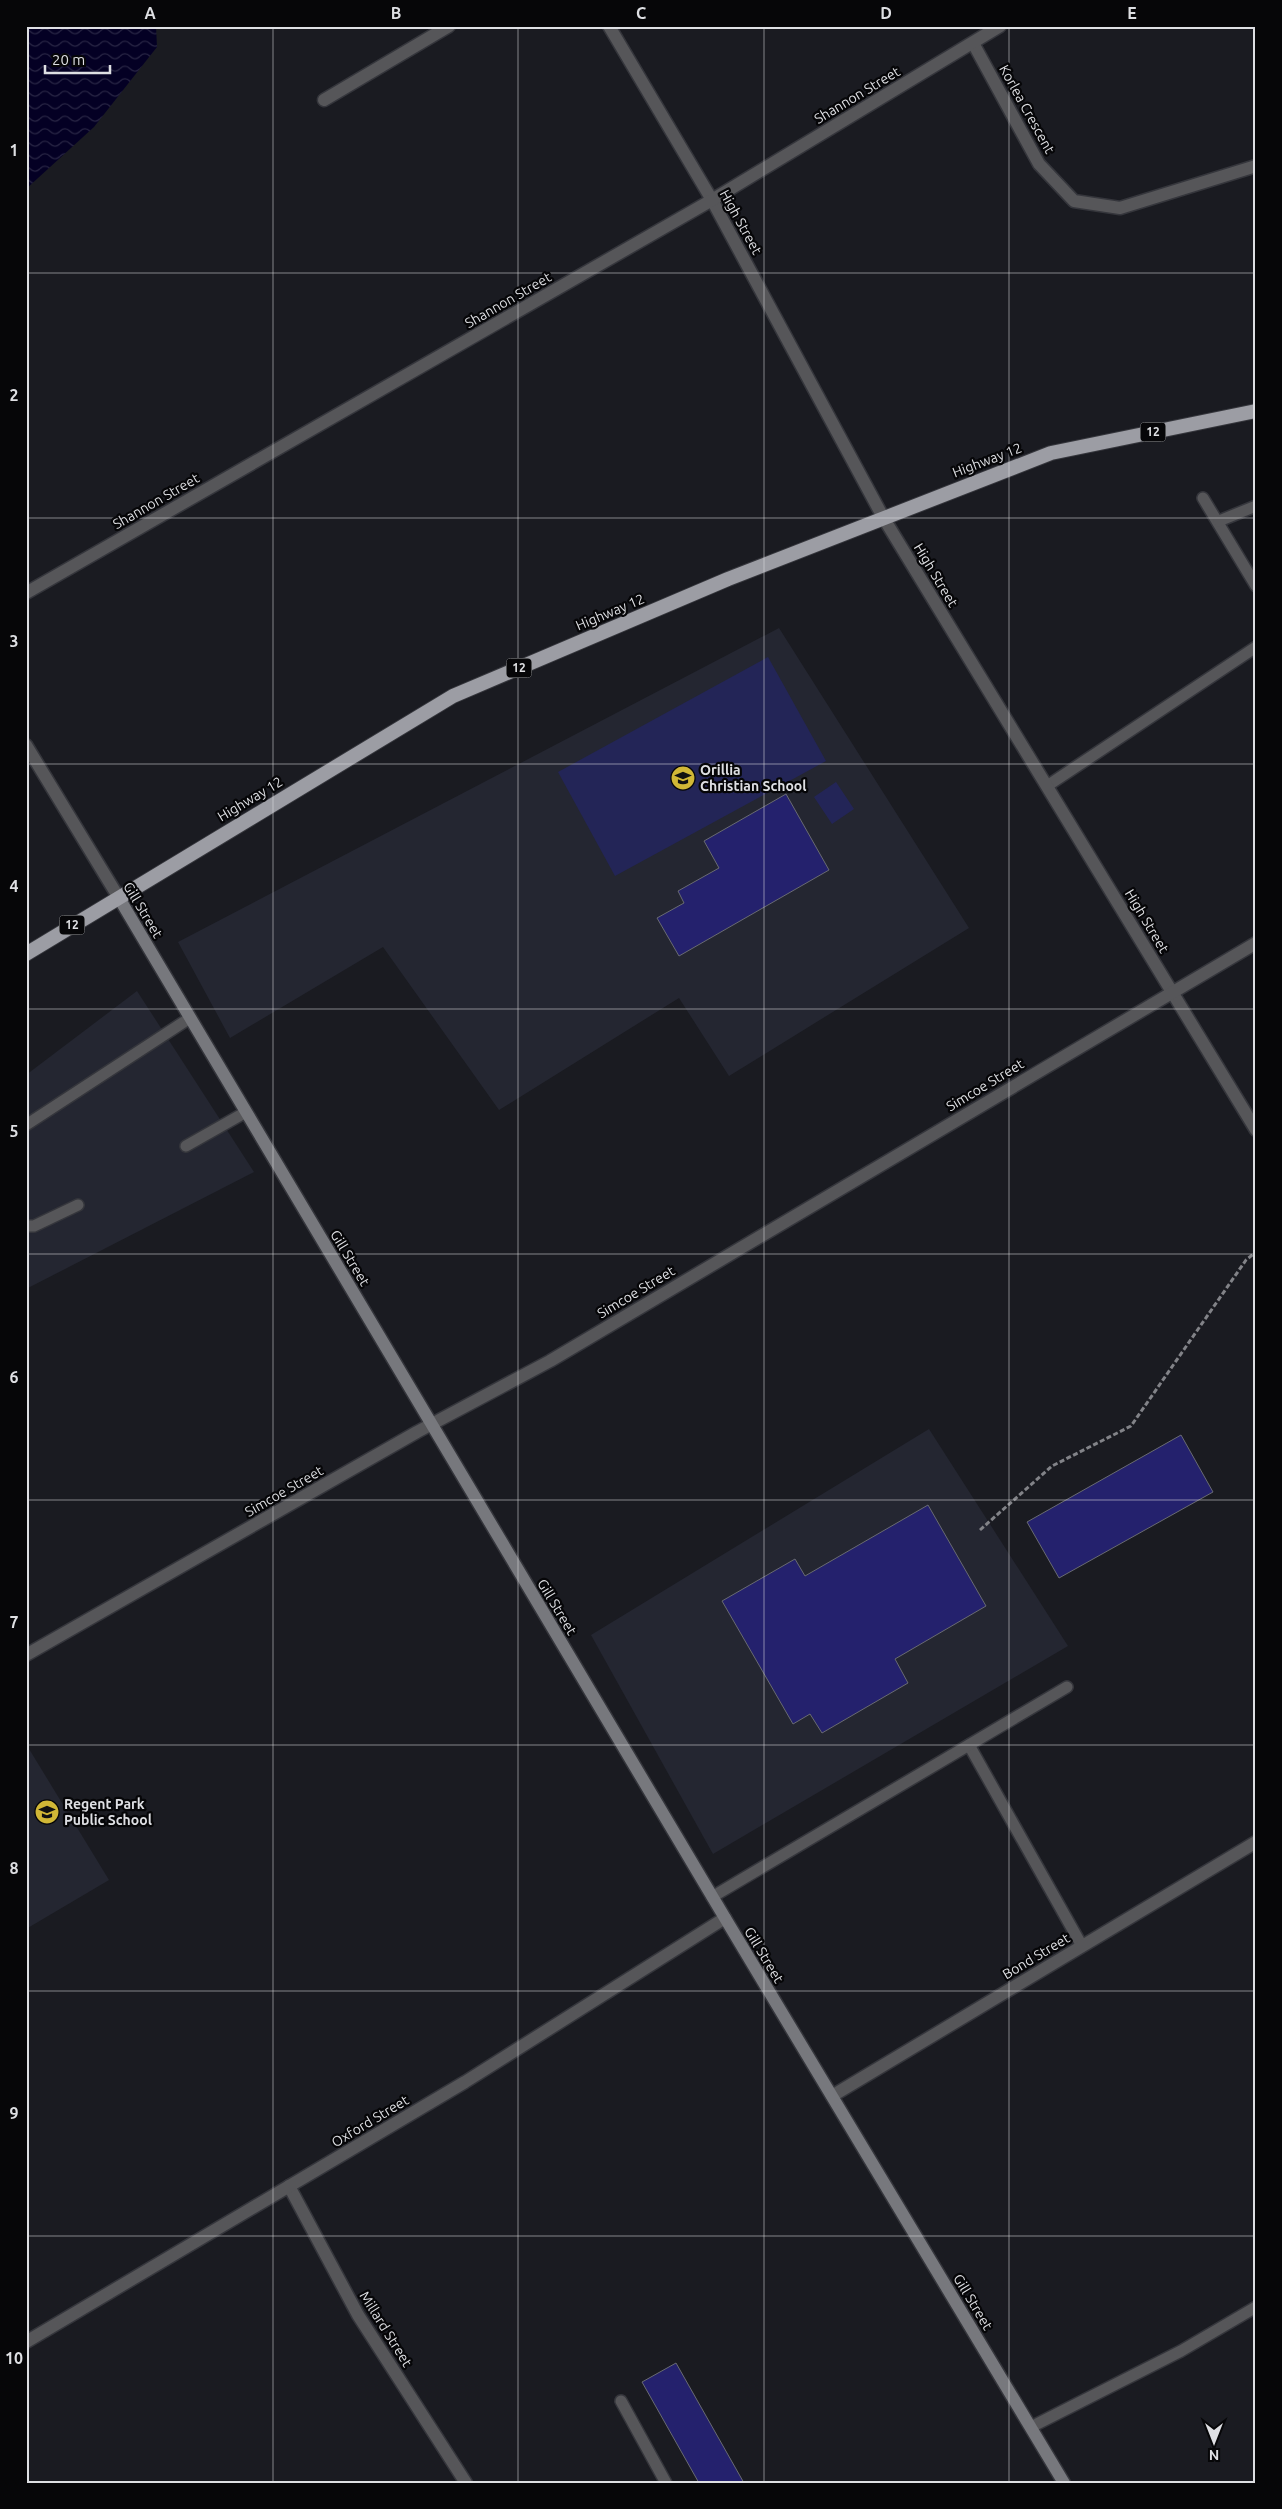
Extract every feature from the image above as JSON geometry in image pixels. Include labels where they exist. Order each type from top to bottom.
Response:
[{"type":"highway","name":"Highway 12","points":[[26,954],[453,696],[728,579],[1051,453],[1256,411]]},
{"type":"main road","name":"Gill Street","points":[[119,898],[712,1897],[1064,2483]]},
{"type":"street","points":[[324,100],[449,26]]},
{"type":"street","name":"High Street","points":[[609,26],[712,200],[883,518],[1256,1130]]},
{"type":"street","name":"Shannon Street","points":[[26,593],[712,200],[1000,26]]},
{"type":"street","name":"Korlea Crescent","points":[[973,42],[1039,164],[1074,201],[1120,208],[1256,166]]},
{"type":"street","name":"Gill Street","points":[[26,745],[119,898]]},
{"type":"street","name":"Simcoe Street","points":[[26,1655],[431,1424],[550,1361],[1256,943]]},
{"type":"street","name":"Bond Street","points":[[832,2096],[1256,1842]]},
{"type":"street","name":"Oxford Street","points":[[26,2342],[465,2082],[725,1918]]},
{"type":"street","name":"Millard Street","points":[[289,2186],[358,2315],[466,2483]]},
{"type":"lane","points":[[1203,498],[1219,521],[1256,586]]},
{"type":"lane","points":[[1219,521],[1256,506]]},
{"type":"lane","points":[[1047,786],[1256,647]]},
{"type":"lane","points":[[26,1125],[190,1018]]},
{"type":"lane","points":[[186,1146],[246,1112]]},
{"type":"lane","points":[[26,1226],[34,1226],[78,1205]]},
{"type":"lane","points":[[712,1897],[1067,1687]]},
{"type":"lane","points":[[969,1745],[1082,1946]]},
{"type":"lane","points":[[1031,2427],[1181,2351],[1256,2307]]},
{"type":"lane","points":[[621,2401],[666,2483]]},
{"type":"path","points":[[980,1530],[1052,1466],[1131,1426],[1246,1260],[1256,1252]]},
{"type":"shaded area","name":"Orillia Christian School","points":[[779,628],[969,928],[729,1076],[679,998],[499,1110],[383,947],[230,1038],[178,942]]},
{"type":"shaded area","points":[[768,657],[826,761],[615,876],[558,772]]},
{"type":"shaded area","points":[[836,782],[854,809],[832,824],[814,797]]},
{"type":"shaded area","points":[[137,991],[254,1172],[26,1289],[26,1075]]},
{"type":"shaded area","points":[[929,1429],[1068,1646],[713,1854],[591,1635]]},
{"type":"shaded area","name":"Regent Park Public School","points":[[26,1744],[109,1880],[26,1929]]},
{"type":"water","points":[[26,26],[156,26],[157,47],[94,127],[26,189]]},
{"type":"building","points":[[786,794],[829,870],[679,956],[657,918],[684,903],[678,891],[719,868],[704,841]]},
{"type":"building","points":[[1181,1435],[1213,1492],[1059,1578],[1027,1522]]},
{"type":"building","points":[[928,1505],[986,1606],[895,1659],[908,1683],[822,1733],[810,1714],[793,1724],[722,1601],[795,1559],[805,1576]]},
{"type":"building","points":[[676,2363],[744,2483],[699,2483],[642,2382]]},
{"type":"place","name":"Orillia Christian School","points":[[683,778]]},
{"type":"place","name":"Regent Park Public School","points":[[47,1812]]}]
